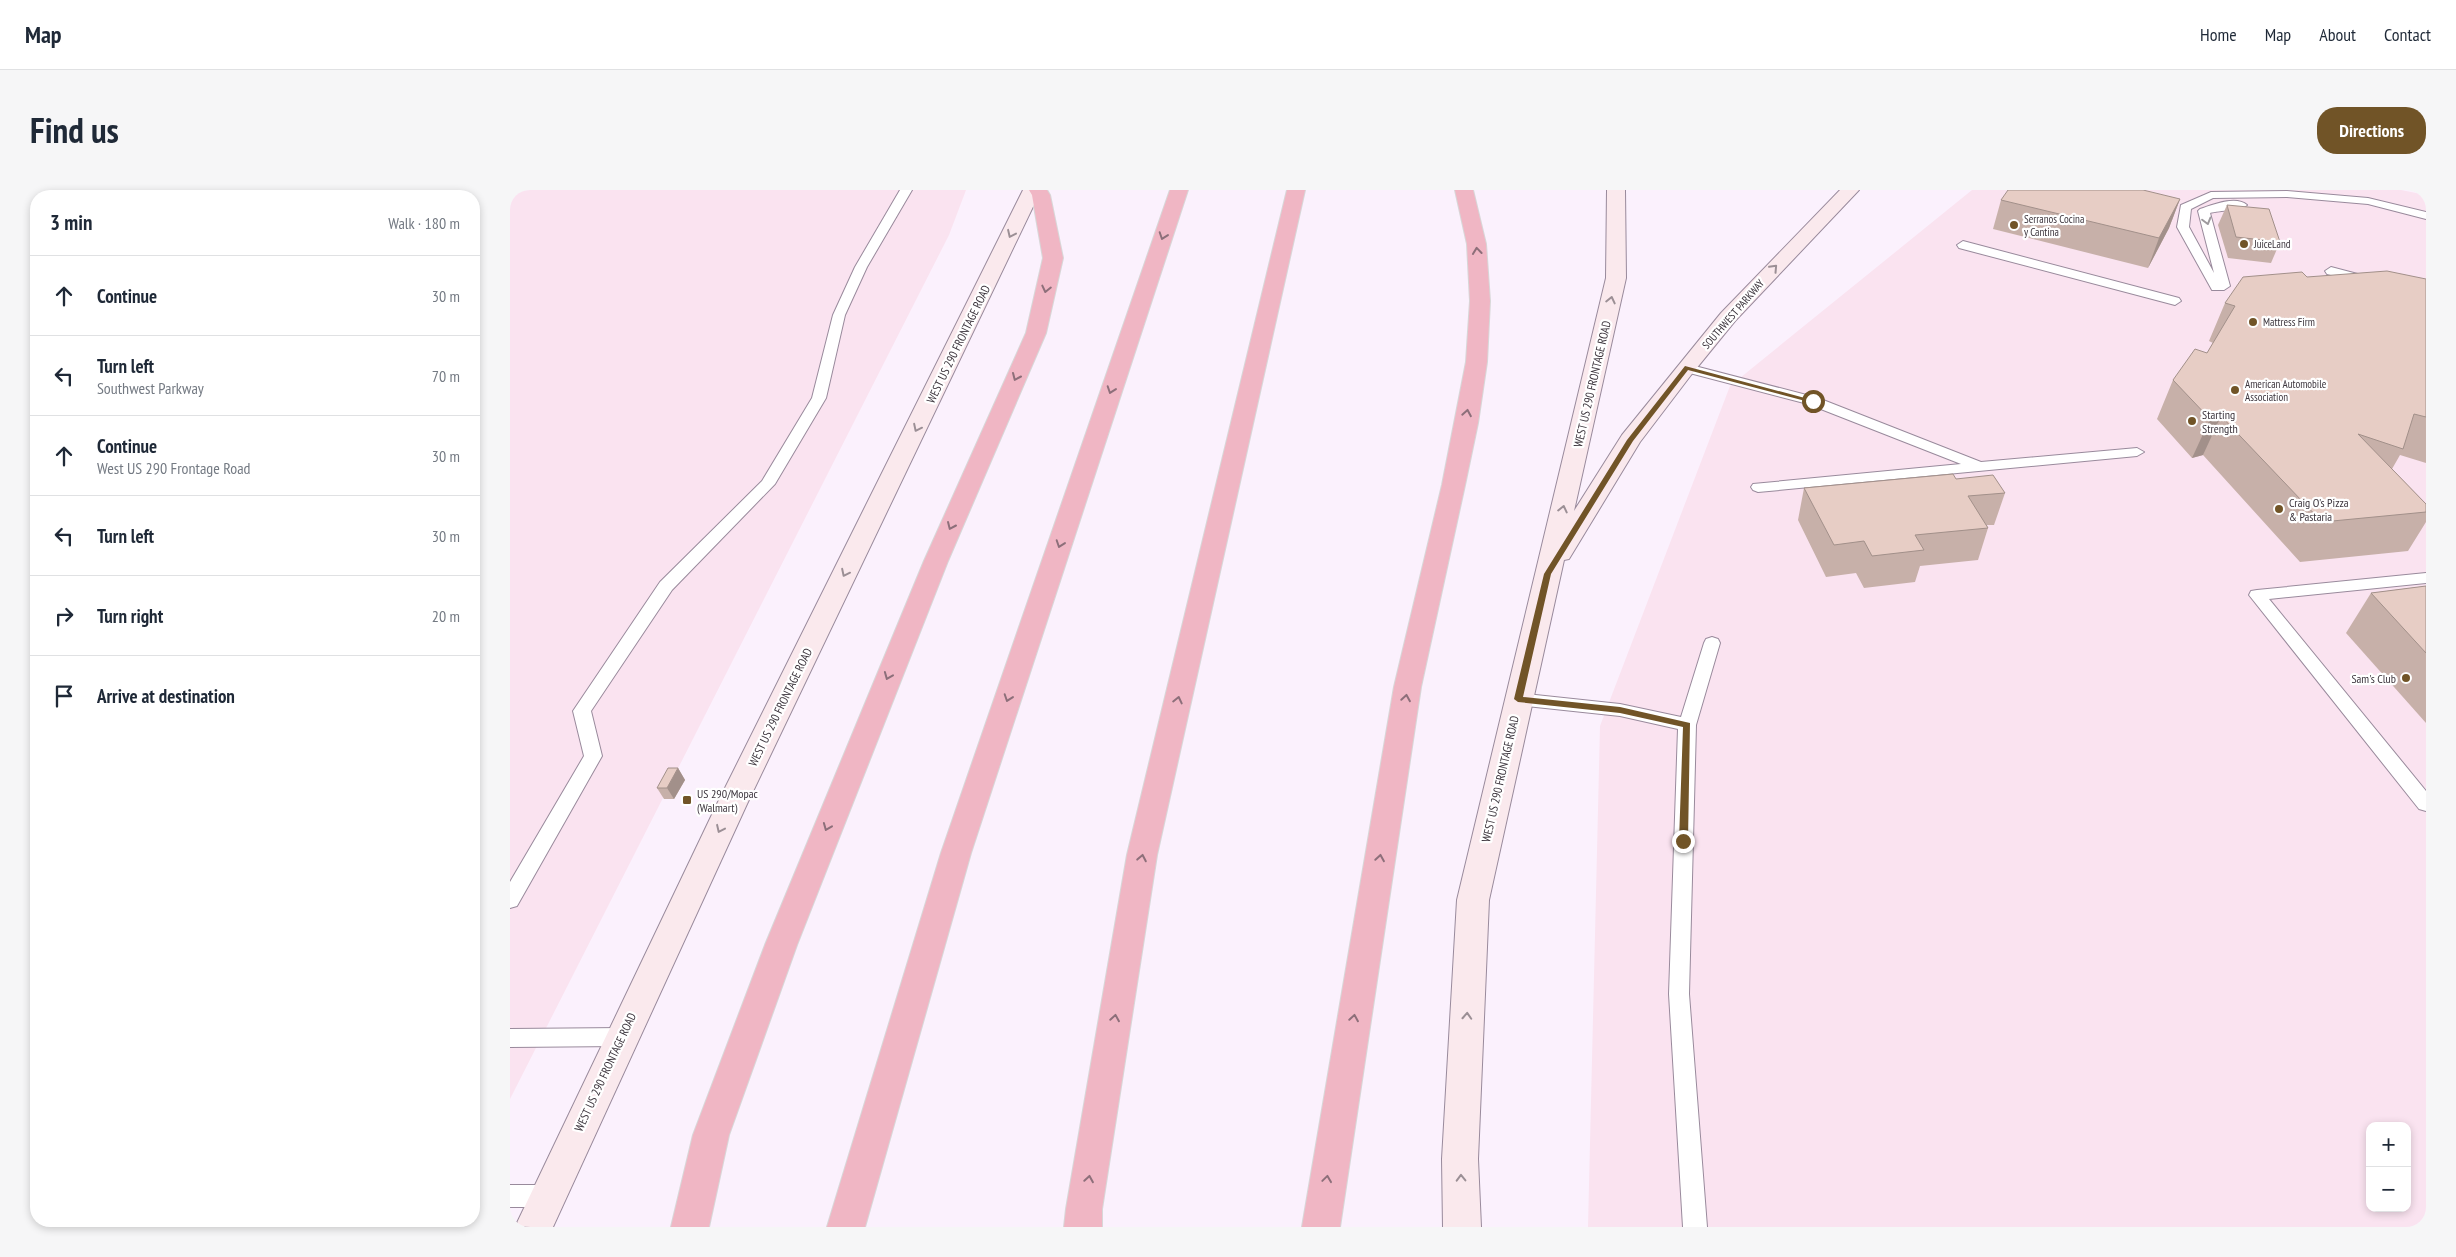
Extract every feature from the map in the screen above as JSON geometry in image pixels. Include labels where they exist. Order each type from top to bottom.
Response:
[{"type":"highway","points":[[690,1227],[711,1135],[781,944],[936,560],[1036,332],[1053,258],[1041,196],[1038,190]]},
{"type":"highway","points":[[846,1227],[956,853],[1179,190]]},
{"type":"highway","points":[[1083,1227],[1084,1209],[1142,855],[1296,190]]},
{"type":"highway","points":[[1320,1227],[1413,658],[1458,461],[1475,367],[1481,288],[1474,218],[1464,190]]},
{"type":"main road","name":"WEST US 290 FRONTAGE ROAD","points":[[534,1227],[736,795],[1032,190]]},
{"type":"main road","name":"WEST US 290 FRONTAGE ROAD","points":[[1462,1227],[1460,1159],[1473,900],[1616,278],[1616,190]]},
{"type":"main road","name":"SOUTHWEST PARKWAY","points":[[1548,574],[1630,440],[1728,317],[1850,190]]},
{"type":"lane","points":[[510,900],[593,756],[582,711],[666,586],[768,484],[819,398],[840,316],[861,267],[906,190]]},
{"type":"lane","points":[[2309,196],[2290,204],[2226,205],[2204,211],[2220,286],[2182,227],[2185,207],[2211,195],[2287,194],[2368,201],[2426,216]]},
{"type":"lane","points":[[1962,245],[2175,301]]},
{"type":"lane","points":[[2331,271],[2378,283]]},
{"type":"lane","points":[[1687,368],[1813,401],[1980,466]]},
{"type":"lane","points":[[1758,487],[2137,452]]},
{"type":"lane","points":[[2426,578],[2257,595],[2426,804]]},
{"type":"lane","points":[[1695,1227],[1679,994],[1687,725],[1712,642]]},
{"type":"lane","points":[[1518,699],[1620,710],[1687,725]]},
{"type":"lane","points":[[510,1038],[622,1037]]},
{"type":"lane","points":[[510,1196],[547,1196]]},
{"type":"shaded area","points":[[510,190],[966,190],[949,235],[510,1099]]},
{"type":"shaded area","points":[[1972,190],[2401,190],[2426,195],[2426,1227],[1588,1227],[1600,726],[1730,386]]},
{"type":"building","points":[[2008,190],[2143,190],[2180,199],[2159,238],[2001,200]]},
{"type":"building","points":[[2227,205],[2269,209],[2280,242],[2236,237]]},
{"type":"building","points":[[2387,271],[2426,279],[2426,417],[2414,414],[2403,449],[2358,434],[2426,504],[2426,512],[2322,522],[2221,416],[2210,419],[2173,380],[2195,349],[2207,353],[2235,306],[2225,303],[2243,277],[2302,272],[2307,277]]},
{"type":"building","points":[[1953,474],[1956,479],[1993,475],[2005,493],[1968,496],[1988,528],[1915,535],[1924,550],[1872,556],[1864,541],[1834,545],[1804,488]]},
{"type":"building","points":[[2426,586],[2426,653],[2371,593]]},
{"type":"building","points":[[668,768],[678,768],[667,788],[657,788]]},
{"type":"place","name":"Serranos Cocina y Cantina","points":[[2014,225]]},
{"type":"place","name":"JuiceLand","points":[[2244,244]]},
{"type":"place","name":"Mattress Firm","points":[[2253,322]]},
{"type":"place","name":"American Automobile Association","points":[[2235,390]]},
{"type":"place","name":"Starting Strength","points":[[2192,421]]},
{"type":"place","name":"Craig O's Pizza & Pastaria","points":[[2279,509]]},
{"type":"place","name":"Sam's Club","points":[[2406,678]]},
{"type":"place","name":"US 290/Mopac (Walmart)","points":[[687,800]]},
{"type":"route","points":[[1683,841],[1687,725],[1620,710],[1518,699],[1548,574],[1630,440],[1687,368],[1813,401]]}]
